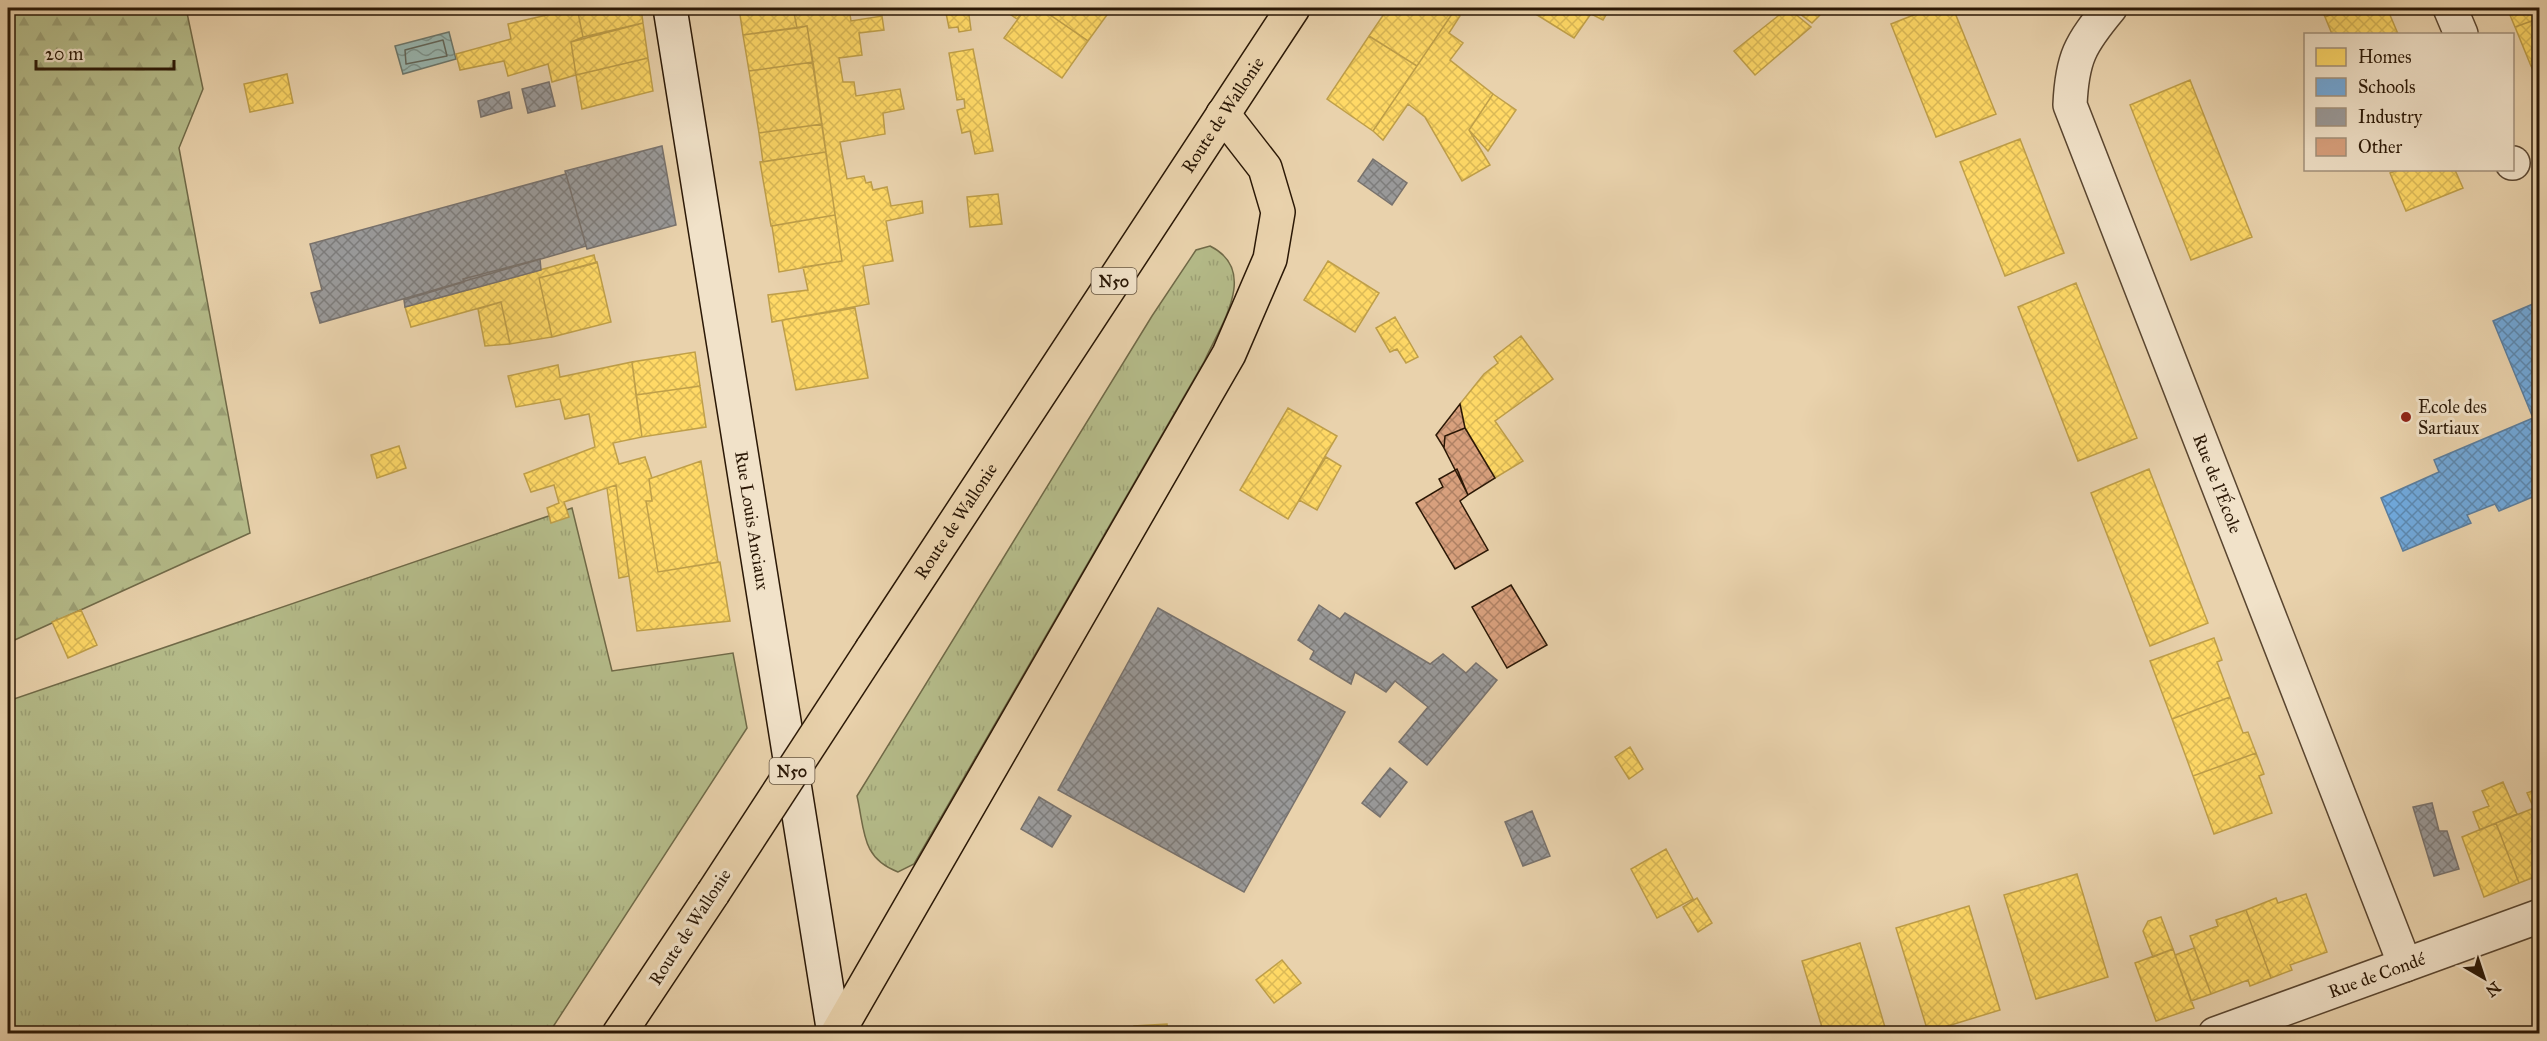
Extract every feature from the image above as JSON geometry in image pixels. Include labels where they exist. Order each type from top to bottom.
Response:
[{"type":"main road","name":"Route de Wallonie","points":[[620,1034],[1293,8]]},
{"type":"main road","points":[[836,1034],[1229,354],[1270,259],[1278,212],[1265,168],[1223,114]]},
{"type":"street","name":"Rue Louis Anciaux","points":[[670,8],[836,1034]]},
{"type":"street","name":"Rue de l'École","points":[[2110,8],[2082,45],[2072,72],[2070,105],[2405,964]]},
{"type":"street","points":[[2450,8],[2461,33]]},
{"type":"street","name":"Rue de Condé","points":[[2215,1034],[2540,916]]},
{"type":"green space","points":[[8,8],[186,8],[203,89],[179,148],[250,533],[8,643]]},
{"type":"green space","points":[[1210,246],[1225,257],[1232,270],[1234,284],[1232,300],[1226,316],[1204,362],[914,864],[898,872],[886,866],[877,859],[867,842],[857,796],[1152,316],[1196,250]]},
{"type":"green space","points":[[572,508],[612,671],[733,653],[747,728],[549,1033],[8,1034],[8,701]]},
{"type":"water","points":[[449,32],[456,59],[403,74],[395,46]]},
{"type":"building: Homes","points":[[577,8],[583,37],[571,42],[576,75],[552,82],[548,64],[508,76],[504,61],[460,70],[456,54],[511,39],[508,24]]},
{"type":"building: Homes","points":[[577,8],[641,8],[643,23],[583,37]]},
{"type":"building: Homes","points":[[739,8],[793,8],[797,28],[743,35]]},
{"type":"building: Homes","points":[[793,8],[849,8],[851,21],[882,16],[884,30],[859,33],[862,55],[839,58],[843,82],[854,82],[856,96],[900,89],[904,109],[883,113],[885,134],[840,142],[847,179],[864,176],[866,183],[871,182],[873,190],[887,187],[891,206],[922,201],[923,213],[886,221],[893,261],[863,266],[869,304],[772,322],[768,295],[808,290],[803,267],[842,261],[807,26],[797,28]]},
{"type":"building: Homes","points":[[945,8],[968,8],[971,30],[959,32],[958,27],[949,28]]},
{"type":"building: Homes","points":[[1001,8],[1026,8],[1017,19]]},
{"type":"building: Homes","points":[[1026,8],[1040,8],[1088,41],[1062,78],[1004,38]]},
{"type":"building: Homes","points":[[1040,8],[1112,8],[1088,41]]},
{"type":"building: Homes","points":[[1388,8],[1448,8],[1454,11],[1417,66],[1369,36]]},
{"type":"building: Homes","points":[[1526,8],[1595,8],[1574,38]]},
{"type":"building: Homes","points":[[1595,8],[1610,8],[1603,20],[1591,14]]},
{"type":"building: Homes","points":[[1788,8],[1811,27],[1755,75],[1734,51]]},
{"type":"building: Homes","points":[[1807,8],[1827,8],[1812,23],[1800,14]]},
{"type":"building: Homes","points":[[1931,8],[1953,8],[1996,114],[1936,137],[1891,24]]},
{"type":"building: Homes","points":[[2321,8],[2347,8],[2325,17]]},
{"type":"building: Homes","points":[[2347,8],[2387,8],[2398,33],[2332,33],[2325,17]]},
{"type":"building: Homes","points":[[2507,8],[2540,8],[2540,18],[2515,27]]},
{"type":"building: Homes","points":[[1454,11],[1460,16],[1449,33],[1463,43],[1450,60],[1493,94],[1469,130],[1490,165],[1462,181],[1425,117],[1408,104],[1383,140],[1373,131]]},
{"type":"building: Homes","points":[[2540,18],[2540,63],[2531,66],[2515,27]]},
{"type":"building: Homes","points":[[643,23],[648,58],[576,75],[571,42]]},
{"type":"building: Homes","points":[[807,26],[813,62],[749,71],[743,35]]},
{"type":"building: Homes","points":[[1369,36],[1417,66],[1373,131],[1327,99]]},
{"type":"building: Homes","points":[[973,49],[993,151],[975,154],[970,131],[962,133],[957,110],[965,108],[964,99],[957,100],[949,53]]},
{"type":"building: Homes","points":[[648,58],[653,91],[582,109],[576,75]]},
{"type":"building: Homes","points":[[813,62],[822,124],[759,133],[749,71]]},
{"type":"building: Homes","points":[[2540,63],[2540,84],[2531,66]]},
{"type":"building: Homes","points":[[287,74],[293,103],[250,112],[244,84]]},
{"type":"building: Homes","points":[[2190,80],[2252,237],[2191,260],[2130,105]]},
{"type":"building: Homes","points":[[1493,94],[1516,110],[1488,151],[1469,130]]},
{"type":"building: Homes","points":[[822,124],[826,152],[763,162],[759,133]]},
{"type":"building: Homes","points":[[2020,139],[2064,253],[2005,276],[1960,162]]},
{"type":"building: Homes","points":[[826,152],[835,215],[771,226],[760,162]]},
{"type":"building: Homes","points":[[2395,171],[2455,171],[2463,188],[2406,211],[2390,173]]},
{"type":"building: Homes","points":[[998,194],[1002,224],[970,227],[967,197]]},
{"type":"building: Homes","points":[[835,215],[842,261],[779,272],[772,226]]},
{"type":"building: Homes","points":[[594,255],[596,263],[539,278],[552,337],[510,344],[501,302],[411,327],[405,307]]},
{"type":"building: Homes","points":[[1328,261],[1379,293],[1355,332],[1304,300]]},
{"type":"building: Homes","points":[[597,262],[611,322],[552,337],[539,278]]},
{"type":"building: Homes","points":[[2076,283],[2137,438],[2078,461],[2018,307]]},
{"type":"building: Homes","points":[[501,302],[510,344],[485,346],[478,309]]},
{"type":"building: Homes","points":[[855,308],[868,378],[796,390],[782,320]]},
{"type":"building: Homes","points":[[1395,317],[1418,357],[1406,363],[1397,349],[1390,352],[1376,328]]},
{"type":"building: Homes","points":[[1521,336],[1553,379],[1495,421],[1523,461],[1495,478],[1465,428],[1460,404],[1484,374],[1498,363],[1494,357]]},
{"type":"building: Homes","points":[[695,352],[700,386],[636,395],[632,362]]},
{"type":"building: Homes","points":[[632,362],[642,437],[613,443],[619,464],[645,457],[652,478],[649,479],[652,501],[646,501],[658,572],[720,562],[730,621],[637,631],[616,485],[564,502],[569,517],[551,523],[547,508],[559,503],[554,485],[531,492],[524,474],[595,447],[589,414],[565,419],[560,399],[516,407],[508,376],[558,365],[560,377]]},
{"type":"building: Homes","points":[[700,386],[706,427],[642,437],[636,395]]},
{"type":"building: Homes","points":[[1288,408],[1337,436],[1288,519],[1240,490]]},
{"type":"building: Homes","points":[[399,446],[406,468],[377,478],[371,455]]},
{"type":"building: Homes","points":[[1326,457],[1341,466],[1317,510],[1299,500]]},
{"type":"building: Homes","points":[[701,461],[718,562],[658,572],[646,501],[652,501],[649,479]]},
{"type":"building: Homes","points":[[2149,469],[2208,623],[2150,646],[2091,493]]},
{"type":"building: Homes","points":[[616,485],[629,576],[619,578],[607,488]]},
{"type":"building: Homes","points":[[81,610],[97,645],[68,658],[52,622]]},
{"type":"building: Homes","points":[[2214,638],[2222,660],[2217,662],[2230,697],[2172,719],[2150,661]]},
{"type":"building: Homes","points":[[2230,697],[2243,733],[2248,732],[2256,753],[2193,776],[2172,719]]},
{"type":"building: Homes","points":[[1630,747],[1643,769],[1629,779],[1615,757]]},
{"type":"building: Homes","points":[[2256,753],[2264,774],[2259,776],[2272,813],[2214,834],[2193,776]]},
{"type":"building: Homes","points":[[2503,782],[2517,814],[2480,830],[2473,812],[2489,806],[2482,791]]},
{"type":"building: Homes","points":[[2540,788],[2540,822],[2527,793]]},
{"type":"building: Homes","points":[[2534,808],[2540,822],[2540,875],[2519,883],[2496,823]]},
{"type":"building: Homes","points":[[2496,823],[2519,883],[2484,897],[2462,837]]},
{"type":"building: Homes","points":[[1666,849],[1693,899],[1657,918],[1631,869]]},
{"type":"building: Homes","points":[[2077,874],[2108,977],[2036,999],[2004,895]]},
{"type":"building: Homes","points":[[2306,894],[2327,952],[2290,965],[2292,970],[2271,978],[2246,910],[2276,898],[2278,903]]},
{"type":"building: Homes","points":[[1697,898],[1712,923],[1698,932],[1683,907]]},
{"type":"building: Homes","points":[[1969,906],[2000,1010],[1928,1032],[1896,928]]},
{"type":"building: Homes","points":[[2246,910],[2271,978],[2250,986],[2248,980],[2211,994],[2190,936],[2218,926],[2216,920]]},
{"type":"building: Homes","points":[[2161,917],[2173,949],[2153,957],[2143,931],[2148,921]]},
{"type":"building: Homes","points":[[1860,943],[1887,1034],[1824,1034],[1802,961]]},
{"type":"building: Homes","points":[[2194,948],[2211,994],[2191,1001],[2175,955]]},
{"type":"building: Homes","points":[[2173,949],[2194,1008],[2156,1021],[2135,963]]},
{"type":"building: Homes","points":[[1282,960],[1301,983],[1274,1003],[1256,980]]},
{"type":"building: Homes","points":[[1167,1024],[1168,1034],[1135,1034],[1134,1026]]},
{"type":"building: Schools","points":[[2540,301],[2540,494],[2499,511],[2495,504],[2467,515],[2471,523],[2403,551],[2381,498],[2439,472],[2434,460],[2533,418],[2493,321]]},
{"type":"building: Industry","points":[[549,82],[555,106],[528,113],[522,89]]},
{"type":"building: Industry","points":[[509,92],[512,108],[481,117],[478,101]]},
{"type":"building: Industry","points":[[662,146],[676,225],[587,249],[565,171]]},
{"type":"building: Industry","points":[[1373,159],[1407,183],[1392,205],[1358,181]]},
{"type":"building: Industry","points":[[566,174],[586,246],[320,323],[311,293],[322,290],[310,244]]},
{"type":"building: Industry","points":[[540,259],[541,270],[405,307],[404,300],[464,282],[463,279]]},
{"type":"building: Industry","points":[[1319,605],[1340,619],[1345,613],[1430,664],[1443,654],[1466,673],[1476,663],[1497,680],[1427,765],[1399,742],[1428,707],[1395,681],[1386,692],[1355,672],[1351,684],[1310,659],[1314,651],[1298,640]]},
{"type":"building: Industry","points":[[1158,608],[1345,712],[1244,892],[1058,790]]},
{"type":"building: Industry","points":[[1390,768],[1407,782],[1380,817],[1362,803]]},
{"type":"building: Industry","points":[[1039,797],[1071,816],[1052,847],[1021,829]]},
{"type":"building: Industry","points":[[2432,803],[2439,831],[2447,831],[2459,869],[2434,876],[2413,807]]},
{"type":"building: Industry","points":[[1532,811],[1550,856],[1523,866],[1505,822]]},
{"type":"building: Other","points":[[1460,404],[1465,428],[1445,436],[1444,448],[1436,435]]},
{"type":"building: Other","points":[[1465,428],[1495,478],[1468,495],[1444,448],[1445,436]]},
{"type":"building: Other","points":[[1457,469],[1468,495],[1460,501],[1488,550],[1455,569],[1416,503],[1443,487],[1439,479]]},
{"type":"building: Other","points":[[1511,585],[1547,645],[1507,668],[1472,607]]},
{"type":"place","name":"Ecole des Sartiaux","points":[[2406,417]]}]
